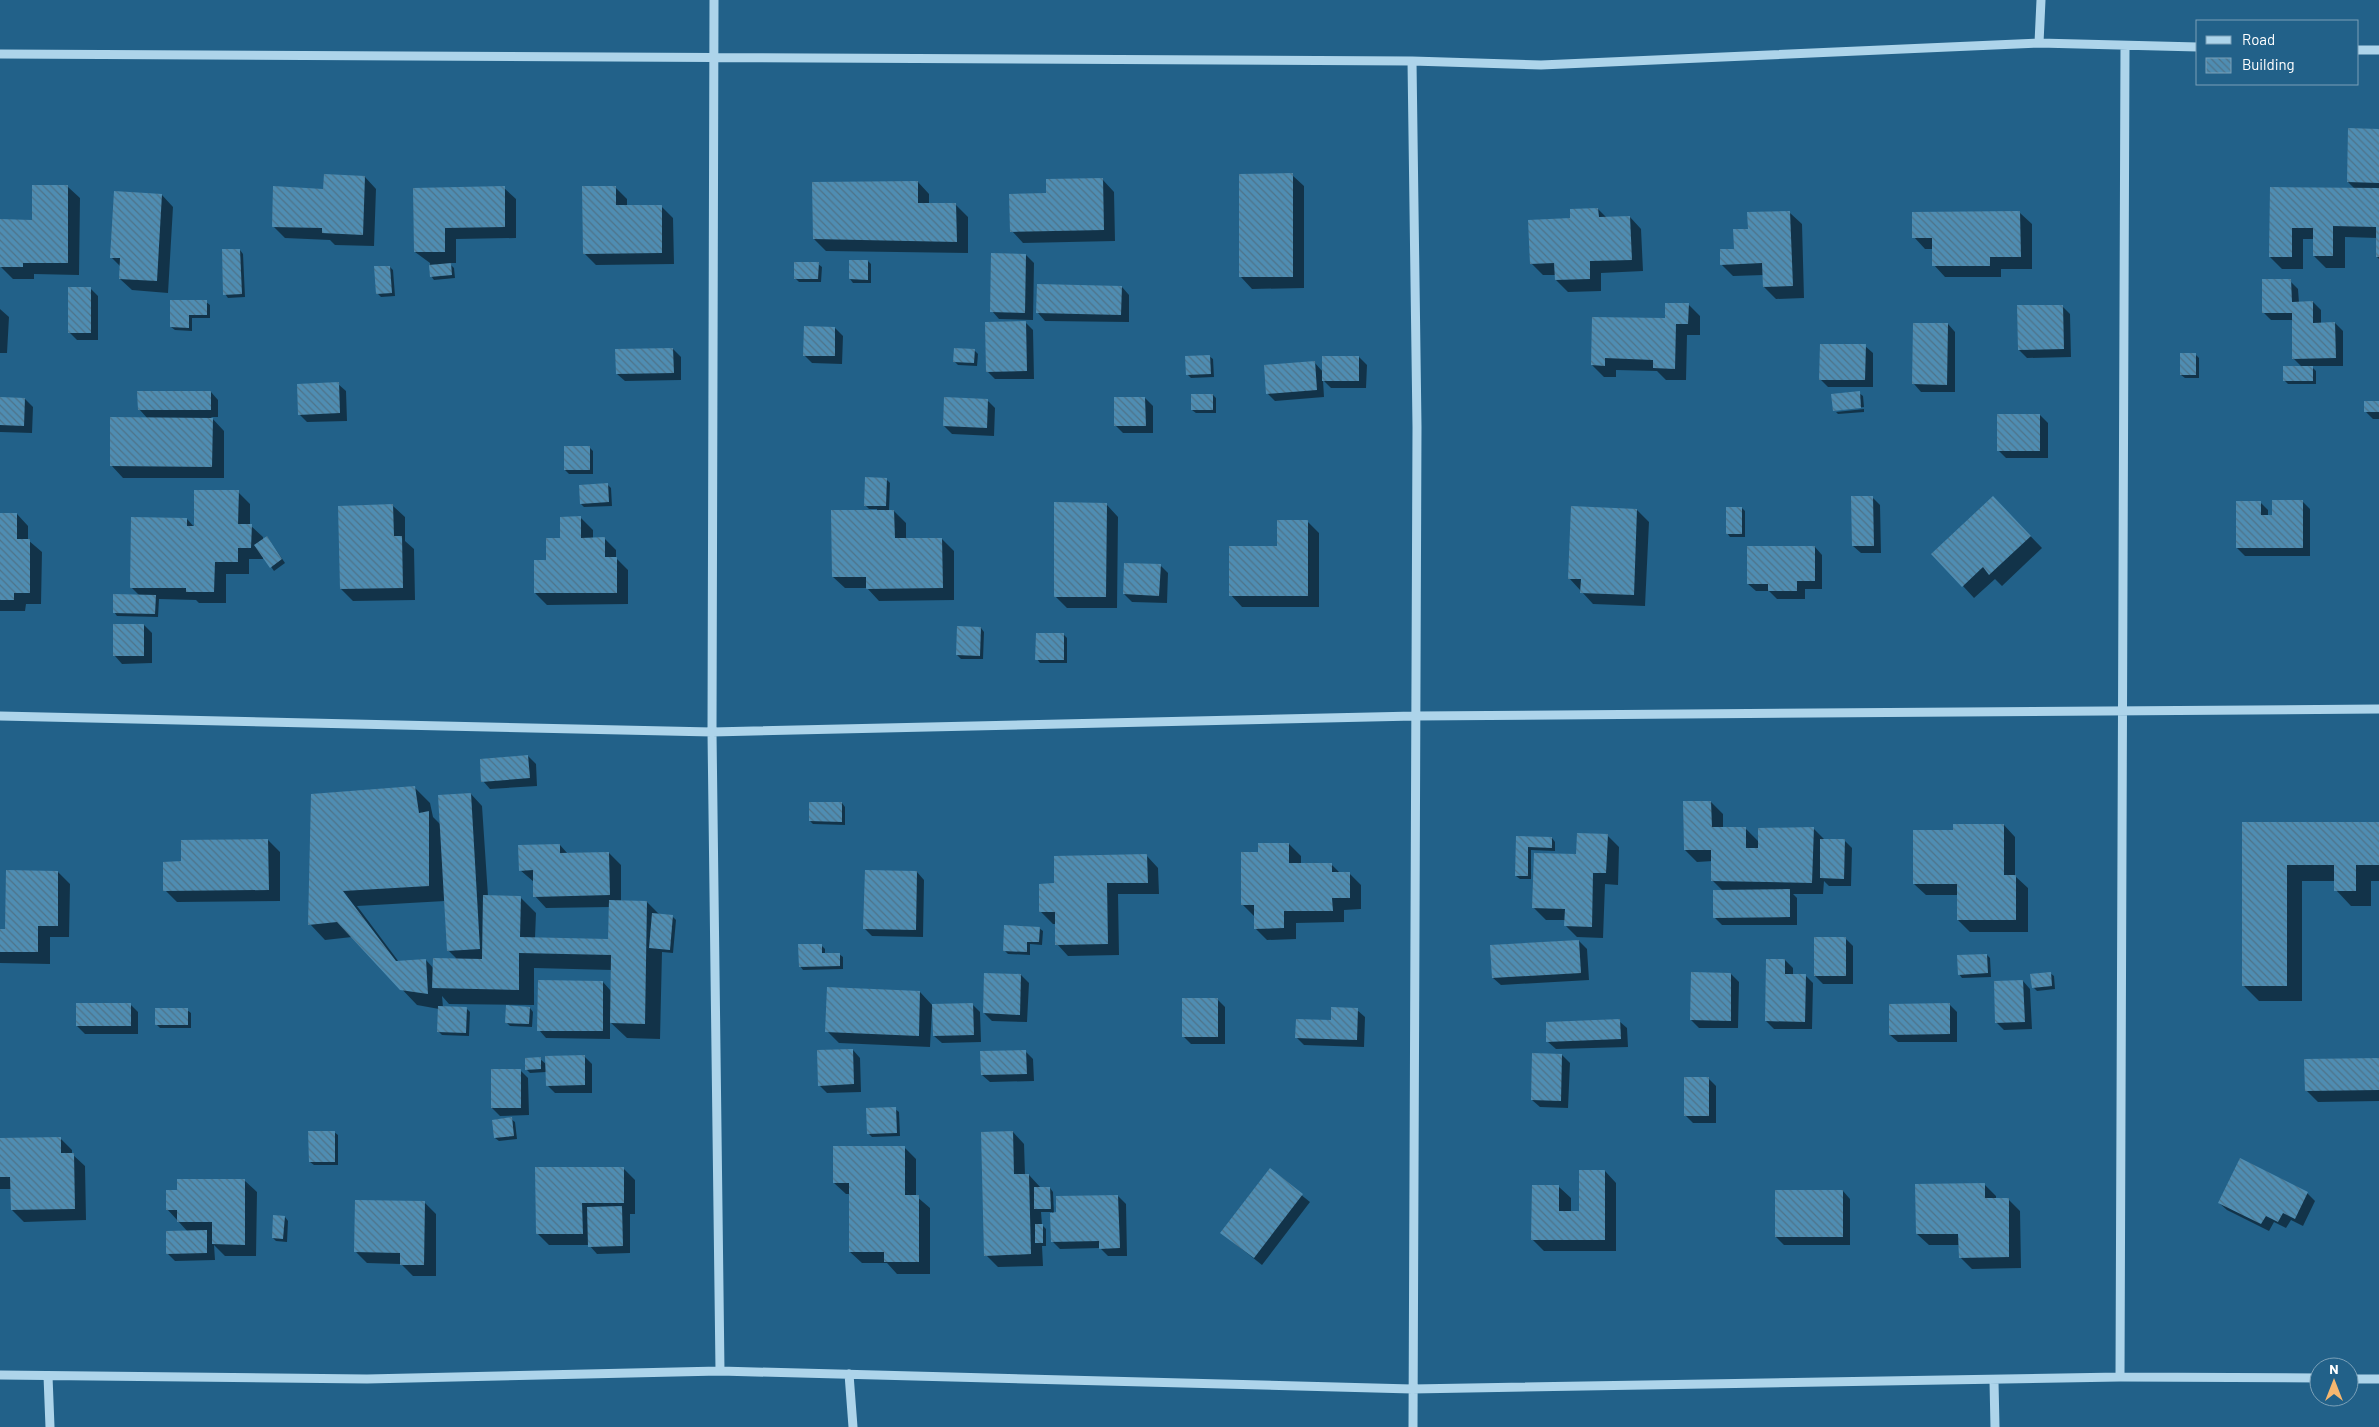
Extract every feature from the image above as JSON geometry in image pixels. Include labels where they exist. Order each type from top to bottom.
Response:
[{"type":"street","points":[[714,0],[712,732],[720,1371]]},
{"type":"street","points":[[2040,43],[2041,0]]},
{"type":"street","points":[[0,54],[1412,61],[1541,65],[2040,43],[2196,47]]},
{"type":"street","points":[[2120,1377],[2125,46]]},
{"type":"street","points":[[2359,50],[2379,50]]},
{"type":"street","points":[[1412,61],[1418,427],[1415,716],[1413,1427]]},
{"type":"street","points":[[0,716],[712,732],[1415,716],[2379,708]]},
{"type":"street","points":[[0,1375],[367,1379],[720,1371],[1412,1389],[1994,1381],[2120,1377],[2309,1378]]},
{"type":"street","points":[[849,1374],[853,1427]]},
{"type":"street","points":[[48,1376],[50,1427]]},
{"type":"street","points":[[2359,1379],[2379,1379]]},
{"type":"street","points":[[1994,1381],[1995,1427]]},
{"type":"building","points":[[2348,128],[2379,129],[2379,183],[2347,182]]},
{"type":"building","points":[[1293,173],[1293,277],[1239,277],[1239,174]]},
{"type":"building","points":[[324,174],[365,176],[363,235],[322,233],[322,228],[272,227],[273,186],[323,189]]},
{"type":"building","points":[[1103,178],[1104,230],[1010,232],[1009,194],[1046,193],[1046,179]]},
{"type":"building","points":[[918,181],[918,203],[956,203],[957,242],[813,239],[812,182]]},
{"type":"building","points":[[32,185],[68,185],[68,263],[23,263],[23,267],[0,267],[0,219],[32,220]]},
{"type":"building","points":[[505,186],[505,227],[445,228],[445,252],[414,252],[413,188]]},
{"type":"building","points":[[582,186],[616,186],[616,205],[662,205],[662,253],[583,254]]},
{"type":"building","points":[[2270,187],[2379,188],[2379,257],[2376,257],[2376,227],[2333,226],[2333,256],[2313,256],[2313,228],[2292,228],[2292,257],[2269,257]]},
{"type":"building","points":[[114,191],[162,194],[157,281],[119,279],[120,258],[110,258]]},
{"type":"building","points":[[1598,208],[1599,217],[1630,216],[1632,260],[1590,261],[1590,279],[1555,280],[1554,263],[1530,264],[1528,220],[1570,218],[1570,209]]},
{"type":"building","points":[[1790,211],[1793,286],[1763,287],[1762,263],[1720,265],[1720,249],[1734,249],[1733,229],[1748,229],[1747,212]]},
{"type":"building","points":[[2020,211],[2021,257],[1990,257],[1990,266],[1932,266],[1932,238],[1912,238],[1912,212]]},
{"type":"building","points":[[222,249],[240,249],[242,294],[223,295]]},
{"type":"building","points":[[991,253],[1026,254],[1025,313],[990,312]]},
{"type":"building","points":[[849,260],[868,260],[868,280],[849,279]]},
{"type":"building","points":[[794,262],[819,262],[818,279],[794,279]]},
{"type":"building","points":[[451,263],[452,275],[430,277],[429,265]]},
{"type":"building","points":[[374,266],[390,266],[392,293],[376,294]]},
{"type":"building","points":[[2262,279],[2291,279],[2292,302],[2313,301],[2313,323],[2335,322],[2336,358],[2292,359],[2292,313],[2262,313]]},
{"type":"building","points":[[1037,284],[1122,286],[1121,315],[1036,313]]},
{"type":"building","points":[[68,287],[91,287],[91,333],[68,333]]},
{"type":"building","points":[[170,300],[207,300],[207,315],[189,315],[189,328],[170,327]]},
{"type":"building","points":[[1665,303],[1689,303],[1688,324],[1676,324],[1675,369],[1653,368],[1653,360],[1605,358],[1605,366],[1591,365],[1592,317],[1665,318]]},
{"type":"building","points":[[2017,305],[2063,305],[2064,349],[2018,350]]},
{"type":"building","points":[[1026,321],[1027,371],[986,372],[985,322]]},
{"type":"building","points":[[1913,323],[1948,323],[1947,385],[1912,384]]},
{"type":"building","points":[[804,326],[835,327],[835,356],[803,356]]},
{"type":"building","points":[[1820,344],[1866,344],[1865,380],[1819,380]]},
{"type":"building","points":[[673,348],[674,373],[616,374],[615,349]]},
{"type":"building","points":[[954,348],[975,349],[974,363],[953,362]]},
{"type":"building","points":[[2180,353],[2196,353],[2196,375],[2180,375]]},
{"type":"building","points":[[1210,355],[1211,374],[1186,375],[1185,356]]},
{"type":"building","points":[[1322,356],[1359,356],[1359,381],[1322,381]]},
{"type":"building","points":[[1315,361],[1317,390],[1266,394],[1264,365]]},
{"type":"building","points":[[2283,366],[2313,366],[2313,381],[2283,381]]},
{"type":"building","points":[[339,382],[340,413],[298,415],[297,384]]},
{"type":"building","points":[[137,391],[211,391],[211,410],[138,410]]},
{"type":"building","points":[[1860,391],[1861,408],[1833,411],[1831,394]]},
{"type":"building","points":[[1191,394],[1213,394],[1213,410],[1191,410]]},
{"type":"building","points":[[0,397],[25,398],[24,426],[0,425]]},
{"type":"building","points":[[944,397],[988,399],[987,428],[943,426]]},
{"type":"building","points":[[1114,397],[1145,397],[1146,426],[1114,426]]},
{"type":"building","points":[[2364,401],[2379,401],[2379,412],[2364,412]]},
{"type":"building","points":[[1997,414],[2040,414],[2040,451],[1997,451]]},
{"type":"building","points":[[110,417],[213,418],[212,467],[110,466]]},
{"type":"building","points":[[564,446],[590,446],[590,470],[564,470]]},
{"type":"building","points":[[865,477],[887,478],[886,506],[864,506]]},
{"type":"building","points":[[608,483],[609,502],[580,504],[579,485]]},
{"type":"building","points":[[194,490],[239,490],[238,524],[252,524],[251,548],[238,548],[238,562],[215,562],[214,592],[186,592],[186,588],[130,588],[131,517],[187,518],[187,526],[194,526]]},
{"type":"building","points":[[1851,496],[1873,496],[1874,546],[1852,546]]},
{"type":"building","points":[[1993,496],[2031,536],[1989,575],[1983,567],[1962,587],[1931,554]]},
{"type":"building","points":[[2272,500],[2303,500],[2303,548],[2236,548],[2236,501],[2261,501],[2261,515],[2272,515]]},
{"type":"building","points":[[1054,502],[1107,503],[1106,597],[1054,597]]},
{"type":"building","points":[[393,504],[394,536],[402,536],[403,588],[340,589],[338,506]]},
{"type":"building","points":[[1571,506],[1637,509],[1634,595],[1580,593],[1581,579],[1568,579]]},
{"type":"building","points":[[1726,507],[1742,507],[1742,534],[1726,534]]},
{"type":"building","points":[[831,510],[894,510],[895,538],[942,538],[943,588],[866,589],[866,577],[832,577]]},
{"type":"building","points":[[0,513],[17,513],[17,539],[30,539],[30,593],[14,593],[14,600],[0,600]]},
{"type":"building","points":[[581,516],[581,538],[605,537],[605,557],[617,557],[617,593],[534,593],[534,560],[546,560],[546,538],[560,538],[560,517]]},
{"type":"building","points":[[1277,520],[1308,520],[1308,596],[1229,596],[1229,546],[1277,546]]},
{"type":"building","points":[[267,536],[282,559],[270,568],[254,545]]},
{"type":"building","points":[[1747,546],[1815,546],[1815,581],[1797,581],[1797,591],[1768,591],[1768,584],[1747,584]]},
{"type":"building","points":[[1124,563],[1161,564],[1159,596],[1123,594]]},
{"type":"building","points":[[113,594],[156,595],[155,614],[113,613]]},
{"type":"building","points":[[113,624],[144,624],[144,656],[113,656]]},
{"type":"building","points":[[957,626],[981,627],[980,656],[956,655]]},
{"type":"building","points":[[1036,633],[1064,633],[1064,660],[1035,660]]},
{"type":"building","points":[[528,755],[530,778],[481,782],[480,759]]},
{"type":"building","points":[[415,786],[419,813],[429,811],[429,886],[343,891],[396,961],[426,959],[428,994],[400,990],[337,922],[308,925],[311,794]]},
{"type":"building","points":[[471,793],[480,949],[447,951],[438,795]]},
{"type":"building","points":[[1683,801],[1711,801],[1712,827],[1746,827],[1746,848],[1758,848],[1758,828],[1814,827],[1812,883],[1711,881],[1711,850],[1684,850]]},
{"type":"building","points":[[809,802],[842,802],[842,822],[809,821]]},
{"type":"building","points":[[2242,822],[2379,822],[2379,865],[2356,865],[2356,891],[2334,891],[2334,865],[2287,865],[2287,986],[2242,986]]},
{"type":"building","points":[[1953,824],[2004,824],[2004,875],[2016,875],[2016,920],[1957,920],[1957,884],[1913,884],[1913,830],[1953,830]]},
{"type":"building","points":[[1577,833],[1608,834],[1606,873],[1593,873],[1592,927],[1564,926],[1565,909],[1532,908],[1534,853],[1576,854]]},
{"type":"building","points":[[1516,836],[1552,837],[1552,848],[1528,847],[1528,876],[1515,876]]},
{"type":"building","points":[[268,839],[269,890],[163,891],[163,862],[181,861],[181,840]]},
{"type":"building","points":[[1820,839],[1845,839],[1844,879],[1820,878]]},
{"type":"building","points":[[1258,843],[1289,843],[1289,863],[1332,863],[1332,872],[1350,872],[1350,898],[1332,898],[1333,911],[1284,911],[1284,928],[1254,929],[1254,905],[1241,905],[1241,852],[1258,852]]},
{"type":"building","points":[[560,844],[560,853],[609,852],[610,895],[533,897],[533,870],[519,871],[518,845]]},
{"type":"building","points":[[1147,854],[1148,883],[1107,883],[1108,944],[1055,945],[1055,912],[1039,912],[1039,884],[1054,883],[1054,856]]},
{"type":"building","points":[[6,870],[58,871],[58,926],[38,926],[38,952],[0,952],[0,929],[5,929]]},
{"type":"building","points":[[865,870],[917,871],[916,930],[863,929]]},
{"type":"building","points":[[1790,889],[1790,917],[1713,918],[1713,890]]},
{"type":"building","points":[[483,895],[521,896],[520,937],[608,939],[609,900],[647,901],[645,1024],[610,1023],[611,955],[519,953],[519,990],[432,988],[433,958],[482,959]]},
{"type":"building","points":[[652,913],[673,915],[670,950],[649,948]]},
{"type":"building","points":[[1004,925],[1040,927],[1039,942],[1027,942],[1027,952],[1003,951]]},
{"type":"building","points":[[1814,937],[1846,937],[1846,976],[1814,976]]},
{"type":"building","points":[[1579,940],[1581,973],[1492,978],[1490,945]]},
{"type":"building","points":[[798,944],[822,944],[822,953],[840,953],[840,966],[799,967]]},
{"type":"building","points":[[1987,954],[1988,973],[1958,975],[1957,955]]},
{"type":"building","points":[[1766,959],[1785,959],[1785,974],[1806,974],[1805,1022],[1765,1021]]},
{"type":"building","points":[[1691,972],[1731,973],[1731,1021],[1690,1020]]},
{"type":"building","points":[[2051,972],[2052,986],[2032,988],[2030,974]]},
{"type":"building","points":[[984,973],[1021,974],[1020,1015],[983,1013]]},
{"type":"building","points":[[538,980],[603,981],[603,1031],[537,1031]]},
{"type":"building","points":[[2023,980],[2025,1022],[1995,1023],[1994,981]]},
{"type":"building","points":[[827,987],[920,991],[919,1036],[825,1032]]},
{"type":"building","points":[[1182,998],[1218,998],[1218,1037],[1182,1037]]},
{"type":"building","points":[[76,1003],[131,1003],[131,1026],[76,1026]]},
{"type":"building","points":[[973,1003],[974,1035],[933,1036],[932,1004]]},
{"type":"building","points":[[1950,1003],[1950,1034],[1889,1035],[1889,1004]]},
{"type":"building","points":[[506,1005],[530,1007],[529,1024],[505,1023]]},
{"type":"building","points":[[438,1006],[467,1007],[466,1033],[437,1032]]},
{"type":"building","points":[[1331,1007],[1358,1008],[1357,1040],[1295,1038],[1296,1019],[1331,1020]]},
{"type":"building","points":[[155,1008],[188,1008],[188,1025],[155,1025]]},
{"type":"building","points":[[1620,1019],[1621,1039],[1546,1042],[1546,1022]]},
{"type":"building","points":[[853,1049],[854,1084],[818,1086],[817,1050]]},
{"type":"building","points":[[1026,1050],[1027,1074],[981,1075],[980,1051]]},
{"type":"building","points":[[1532,1053],[1562,1054],[1561,1101],[1531,1100]]},
{"type":"building","points":[[585,1055],[585,1085],[546,1086],[545,1056]]},
{"type":"building","points":[[541,1057],[541,1069],[525,1070],[525,1058]]},
{"type":"building","points":[[2379,1058],[2379,1090],[2305,1091],[2304,1059]]},
{"type":"building","points":[[491,1069],[521,1069],[521,1108],[491,1108]]},
{"type":"building","points":[[1684,1077],[1709,1077],[1709,1116],[1684,1116]]},
{"type":"building","points":[[896,1107],[897,1133],[867,1134],[866,1108]]},
{"type":"building","points":[[512,1117],[514,1136],[494,1138],[492,1120]]},
{"type":"building","points":[[308,1131],[335,1131],[335,1162],[309,1162]]},
{"type":"building","points":[[1013,1131],[1014,1174],[1029,1174],[1031,1254],[984,1256],[981,1132]]},
{"type":"building","points":[[61,1137],[61,1153],[74,1153],[75,1209],[11,1210],[10,1177],[0,1177],[0,1138]]},
{"type":"building","points":[[833,1146],[905,1146],[905,1195],[919,1195],[919,1262],[884,1262],[884,1252],[849,1252],[849,1183],[833,1183]]},
{"type":"building","points":[[2240,1158],[2308,1192],[2295,1219],[2283,1213],[2278,1222],[2266,1216],[2261,1224],[2218,1203]]},
{"type":"building","points":[[535,1167],[624,1167],[624,1203],[582,1203],[583,1234],[536,1234]]},
{"type":"building","points":[[1270,1168],[1303,1194],[1254,1258],[1220,1233]]},
{"type":"building","points":[[1579,1170],[1605,1170],[1605,1240],[1531,1240],[1532,1185],[1559,1185],[1559,1211],[1579,1211]]},
{"type":"building","points":[[177,1179],[245,1179],[245,1245],[212,1244],[212,1222],[177,1222],[177,1210],[166,1210],[166,1190],[177,1190]]},
{"type":"building","points":[[1985,1183],[1985,1198],[2009,1198],[2009,1257],[1959,1258],[1958,1234],[1916,1234],[1915,1184]]},
{"type":"building","points":[[1034,1187],[1050,1187],[1051,1209],[1034,1209]]},
{"type":"building","points":[[1775,1190],[1843,1190],[1843,1237],[1775,1237]]},
{"type":"building","points":[[1118,1195],[1120,1248],[1099,1249],[1099,1241],[1051,1242],[1050,1213],[1056,1212],[1056,1196]]},
{"type":"building","points":[[355,1200],[425,1201],[424,1265],[400,1265],[400,1253],[354,1252]]},
{"type":"building","points":[[622,1206],[623,1246],[588,1247],[587,1207]]},
{"type":"building","points":[[273,1215],[285,1216],[283,1239],[272,1238]]},
{"type":"building","points":[[1035,1224],[1043,1224],[1043,1243],[1035,1243]]},
{"type":"building","points":[[207,1230],[207,1253],[166,1254],[166,1231]]}]
